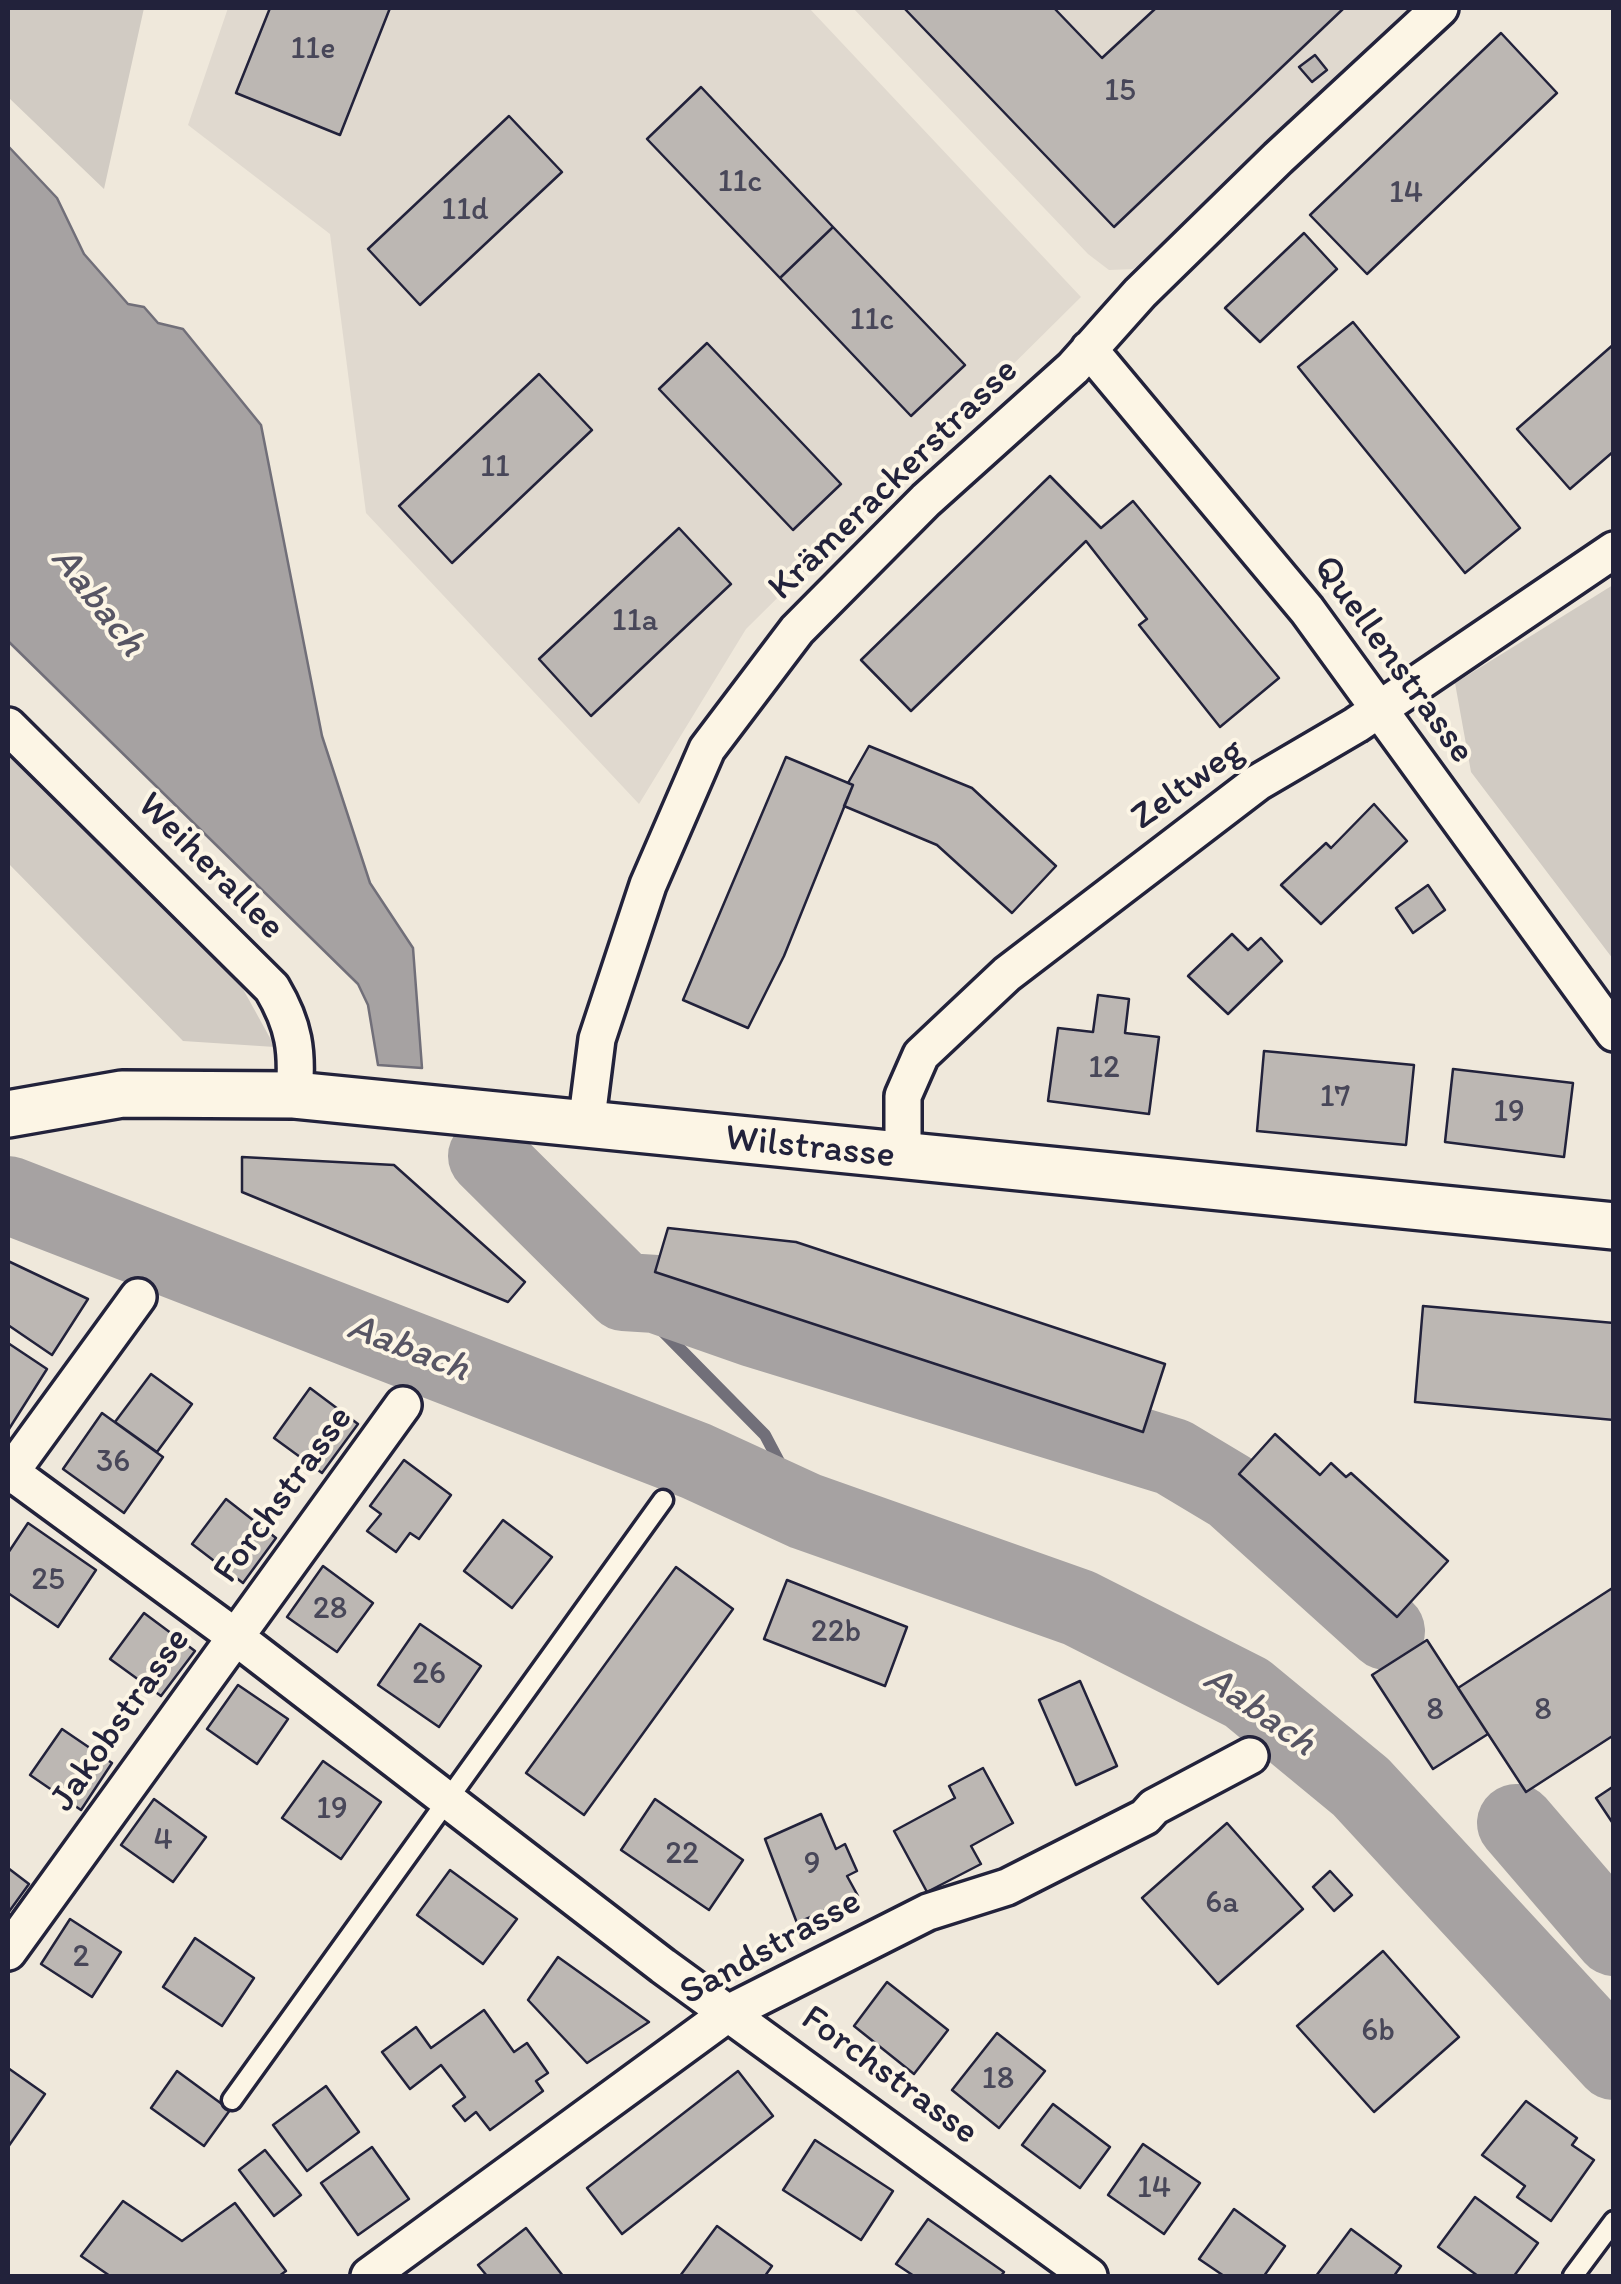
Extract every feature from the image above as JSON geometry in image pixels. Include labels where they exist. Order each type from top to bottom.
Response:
[{"type":"street","name":"Krämerackerstrasse","points":[[586,1126],[597,1039],[648,885],[707,749],[797,630],[926,500],[1090,348],[1278,158],[1440,8]]},
{"type":"street","name":"Quellenstrasse","points":[[1090,348],[1307,610],[1614,1033]]},
{"type":"street","name":"Zeltweg","points":[[903,1158],[904,1096],[920,1055],[1007,974],[1242,795],[1378,710],[1614,550]]},
{"type":"street","name":"Weiherallee","points":[[8,726],[272,988],[290,1018],[298,1048],[294,1095]]},
{"type":"street","name":"Wilstrasse","points":[[8,1114],[122,1094],[294,1095],[1614,1226]]},
{"type":"street","name":"Forchstrasse","points":[[138,1297],[8,1472],[234,1635],[663,1966],[1089,2276]]},
{"type":"street","name":"Forchstrasse","points":[[234,1635],[403,1406]]},
{"type":"street","name":"Jakobstrasse","points":[[8,1952],[234,1635]]},
{"type":"street","name":"Sandstrasse","points":[[369,2276],[730,2012],[928,1912],[1007,1887],[1145,1817],[1154,1807],[1250,1756]]},
{"type":"lane","points":[[232,2100],[662,1500]]},
{"type":"lane","points":[[1573,2276],[1614,2222]]},
{"type":"shaded area","points":[[8,8],[144,8],[104,189],[8,97]]},
{"type":"shaded area","points":[[228,8],[809,8],[1081,297],[746,629],[639,804],[366,513],[330,234],[188,125]]},
{"type":"shaded area","points":[[853,8],[1415,8],[1153,256],[1133,269],[1109,270],[1088,254]]},
{"type":"shaded area","points":[[1613,585],[1613,959],[1471,772],[1455,683]]},
{"type":"shaded area","points":[[8,752],[238,980],[275,1047],[183,1041],[8,863]]},
{"type":"water","points":[[8,146],[57,198],[84,254],[128,304],[144,307],[158,323],[183,329],[261,425],[322,736],[370,883],[413,948],[422,1068],[378,1065],[368,1005],[358,984],[8,641]]},
{"type":"building","points":[[270,8],[390,8],[340,135],[236,93]]},
{"type":"building","points":[[904,8],[1054,8],[1102,58],[1156,8],[1344,8],[1114,227]]},
{"type":"building","points":[[1501,33],[1557,93],[1367,274],[1310,215]]},
{"type":"building","points":[[1315,55],[1327,70],[1312,82],[1299,67]]},
{"type":"building","points":[[701,87],[833,227],[780,278],[647,139]]},
{"type":"building","points":[[509,116],[562,172],[420,305],[368,249]]},
{"type":"building","points":[[833,227],[965,365],[911,416],[780,278]]},
{"type":"building","points":[[1304,233],[1337,269],[1260,342],[1225,308]]},
{"type":"building","points":[[1353,322],[1520,528],[1465,573],[1298,367]]},
{"type":"building","points":[[707,343],[841,484],[793,530],[659,389]]},
{"type":"building","points":[[1614,344],[1614,451],[1570,489],[1517,429]]},
{"type":"building","points":[[539,374],[592,430],[452,563],[399,506]]},
{"type":"building","points":[[1050,476],[1101,528],[1133,501],[1279,678],[1220,727],[1139,625],[1147,619],[1086,541],[911,711],[861,660]]},
{"type":"building","points":[[679,528],[731,584],[591,716],[539,659]]},
{"type":"building","points":[[869,746],[972,788],[1056,866],[1012,913],[937,845],[844,806],[853,785],[848,783]]},
{"type":"building","points":[[786,757],[853,785],[784,956],[748,1028],[683,1000]]},
{"type":"building","points":[[1374,804],[1407,841],[1321,924],[1281,885],[1326,843],[1331,848]]},
{"type":"building","points":[[1428,885],[1445,910],[1413,933],[1396,908]]},
{"type":"building","points":[[1232,934],[1248,950],[1261,938],[1282,961],[1228,1014],[1188,976]]},
{"type":"building","points":[[1098,995],[1129,999],[1125,1033],[1159,1037],[1149,1114],[1048,1101],[1058,1028],[1093,1032]]},
{"type":"building","points":[[1264,1051],[1414,1065],[1406,1145],[1257,1131]]},
{"type":"building","points":[[1453,1069],[1573,1083],[1564,1157],[1445,1142]]},
{"type":"building","points":[[242,1157],[394,1165],[525,1282],[508,1302],[242,1192]]},
{"type":"building","points":[[668,1228],[796,1242],[1165,1364],[1143,1432],[655,1272]]},
{"type":"building","points":[[8,1261],[88,1299],[52,1355],[8,1325]]},
{"type":"building","points":[[1423,1306],[1614,1323],[1614,1420],[1415,1402]]},
{"type":"building","points":[[8,1343],[47,1369],[9,1429],[8,1428]]},
{"type":"building","points":[[151,1374],[192,1404],[157,1452],[115,1422]]},
{"type":"building","points":[[310,1388],[358,1424],[322,1473],[274,1438]]},
{"type":"building","points":[[102,1413],[163,1457],[124,1513],[63,1469]]},
{"type":"building","points":[[1275,1434],[1320,1475],[1331,1463],[1346,1477],[1351,1473],[1448,1561],[1397,1617],[1239,1474]]},
{"type":"building","points":[[404,1460],[451,1495],[419,1539],[410,1533],[396,1552],[367,1531],[381,1514],[370,1506]]},
{"type":"building","points":[[226,1499],[276,1538],[243,1583],[192,1544]]},
{"type":"building","points":[[503,1520],[552,1557],[512,1608],[464,1571]]},
{"type":"building","points":[[28,1523],[96,1570],[58,1627],[8,1593],[8,1553]]},
{"type":"building","points":[[323,1566],[373,1603],[337,1652],[287,1617]]},
{"type":"building","points":[[676,1567],[733,1609],[584,1815],[526,1773]]},
{"type":"building","points":[[787,1580],[907,1627],[885,1686],[764,1639]]},
{"type":"building","points":[[1614,1587],[1614,1735],[1526,1792],[1458,1688]]},
{"type":"building","points":[[144,1613],[195,1651],[161,1696],[110,1659]]},
{"type":"building","points":[[420,1624],[481,1666],[439,1727],[378,1685]]},
{"type":"building","points":[[1427,1640],[1488,1734],[1433,1769],[1372,1675]]},
{"type":"building","points":[[1080,1681],[1117,1766],[1076,1785],[1039,1700]]},
{"type":"building","points":[[238,1685],[288,1719],[257,1764],[207,1729]]},
{"type":"building","points":[[62,1729],[112,1763],[81,1810],[30,1775]]},
{"type":"building","points":[[323,1761],[381,1802],[341,1859],[282,1818]]},
{"type":"building","points":[[983,1768],[1013,1823],[971,1846],[981,1864],[927,1892],[894,1831],[955,1798],[949,1786]]},
{"type":"building","points":[[1614,1786],[1614,1825],[1596,1798]]},
{"type":"building","points":[[154,1799],[206,1837],[173,1882],[121,1845]]},
{"type":"building","points":[[655,1799],[743,1860],[709,1910],[621,1850]]},
{"type":"building","points":[[821,1814],[836,1849],[845,1844],[857,1871],[847,1876],[858,1896],[797,1923],[765,1839]]},
{"type":"building","points":[[1227,1823],[1303,1909],[1218,1984],[1142,1898]]},
{"type":"building","points":[[8,1868],[29,1884],[8,1913]]},
{"type":"building","points":[[450,1870],[517,1919],[483,1964],[417,1915]]},
{"type":"building","points":[[1330,1871],[1352,1895],[1334,1911],[1313,1887]]},
{"type":"building","points":[[70,1919],[121,1952],[92,1997],[41,1964]]},
{"type":"building","points":[[195,1938],[254,1978],[222,2026],[163,1987]]},
{"type":"building","points":[[1383,1951],[1459,2037],[1374,2112],[1297,2026]]},
{"type":"building","points":[[558,1957],[649,2022],[587,2063],[528,2000]]},
{"type":"building","points":[[887,1982],[948,2030],[914,2074],[854,2026]]},
{"type":"building","points":[[484,2010],[514,2052],[527,2043],[548,2073],[536,2081],[543,2091],[490,2130],[476,2112],[465,2121],[453,2106],[465,2097],[441,2065],[410,2089],[382,2052],[416,2027],[431,2048]]},
{"type":"building","points":[[997,2033],[1045,2071],[999,2128],[952,2090]]},
{"type":"building","points":[[8,2068],[45,2094],[8,2147]]},
{"type":"building","points":[[177,2071],[230,2110],[204,2146],[151,2108]]},
{"type":"building","points":[[738,2071],[773,2116],[622,2234],[587,2188]]},
{"type":"building","points":[[326,2086],[359,2132],[307,2171],[273,2125]]},
{"type":"building","points":[[1526,2101],[1577,2138],[1572,2145],[1594,2160],[1551,2221],[1517,2197],[1525,2186],[1482,2155]]},
{"type":"building","points":[[1053,2104],[1110,2147],[1080,2188],[1022,2145]]},
{"type":"building","points":[[815,2140],[893,2191],[861,2240],[783,2190]]},
{"type":"building","points":[[1143,2144],[1200,2183],[1164,2234],[1108,2195]]},
{"type":"building","points":[[372,2147],[409,2199],[358,2235],[321,2183]]},
{"type":"building","points":[[265,2150],[301,2195],[274,2216],[239,2170]]},
{"type":"building","points":[[1475,2197],[1538,2243],[1514,2276],[1478,2276],[1438,2247]]},
{"type":"building","points":[[123,2201],[182,2241],[235,2203],[286,2271],[279,2276],[110,2276],[81,2256]]},
{"type":"building","points":[[1234,2209],[1285,2246],[1264,2276],[1224,2276],[1199,2259]]},
{"type":"building","points":[[928,2219],[1004,2272],[1001,2276],[914,2276],[896,2264]]},
{"type":"building","points":[[717,2226],[772,2266],[765,2276],[680,2276]]},
{"type":"building","points":[[526,2228],[563,2276],[487,2276],[478,2265]]},
{"type":"building","points":[[1351,2229],[1401,2266],[1394,2276],[1316,2276]]},
{"type":"waterway","points":[[487,1156],[624,1292],[656,1294],[753,1328],[1173,1457],[1233,1493],[1386,1631]]},
{"type":"waterway","name":"Aabach","points":[[8,1195],[696,1461],[805,1511],[1079,1608],[1247,1693],[1361,1787],[1614,2061]]},
{"type":"waterway","name":"Aabach","points":[[624,1292],[765,1435],[805,1511]]},
{"type":"waterway","points":[[1516,1823],[1614,1937]]}]
